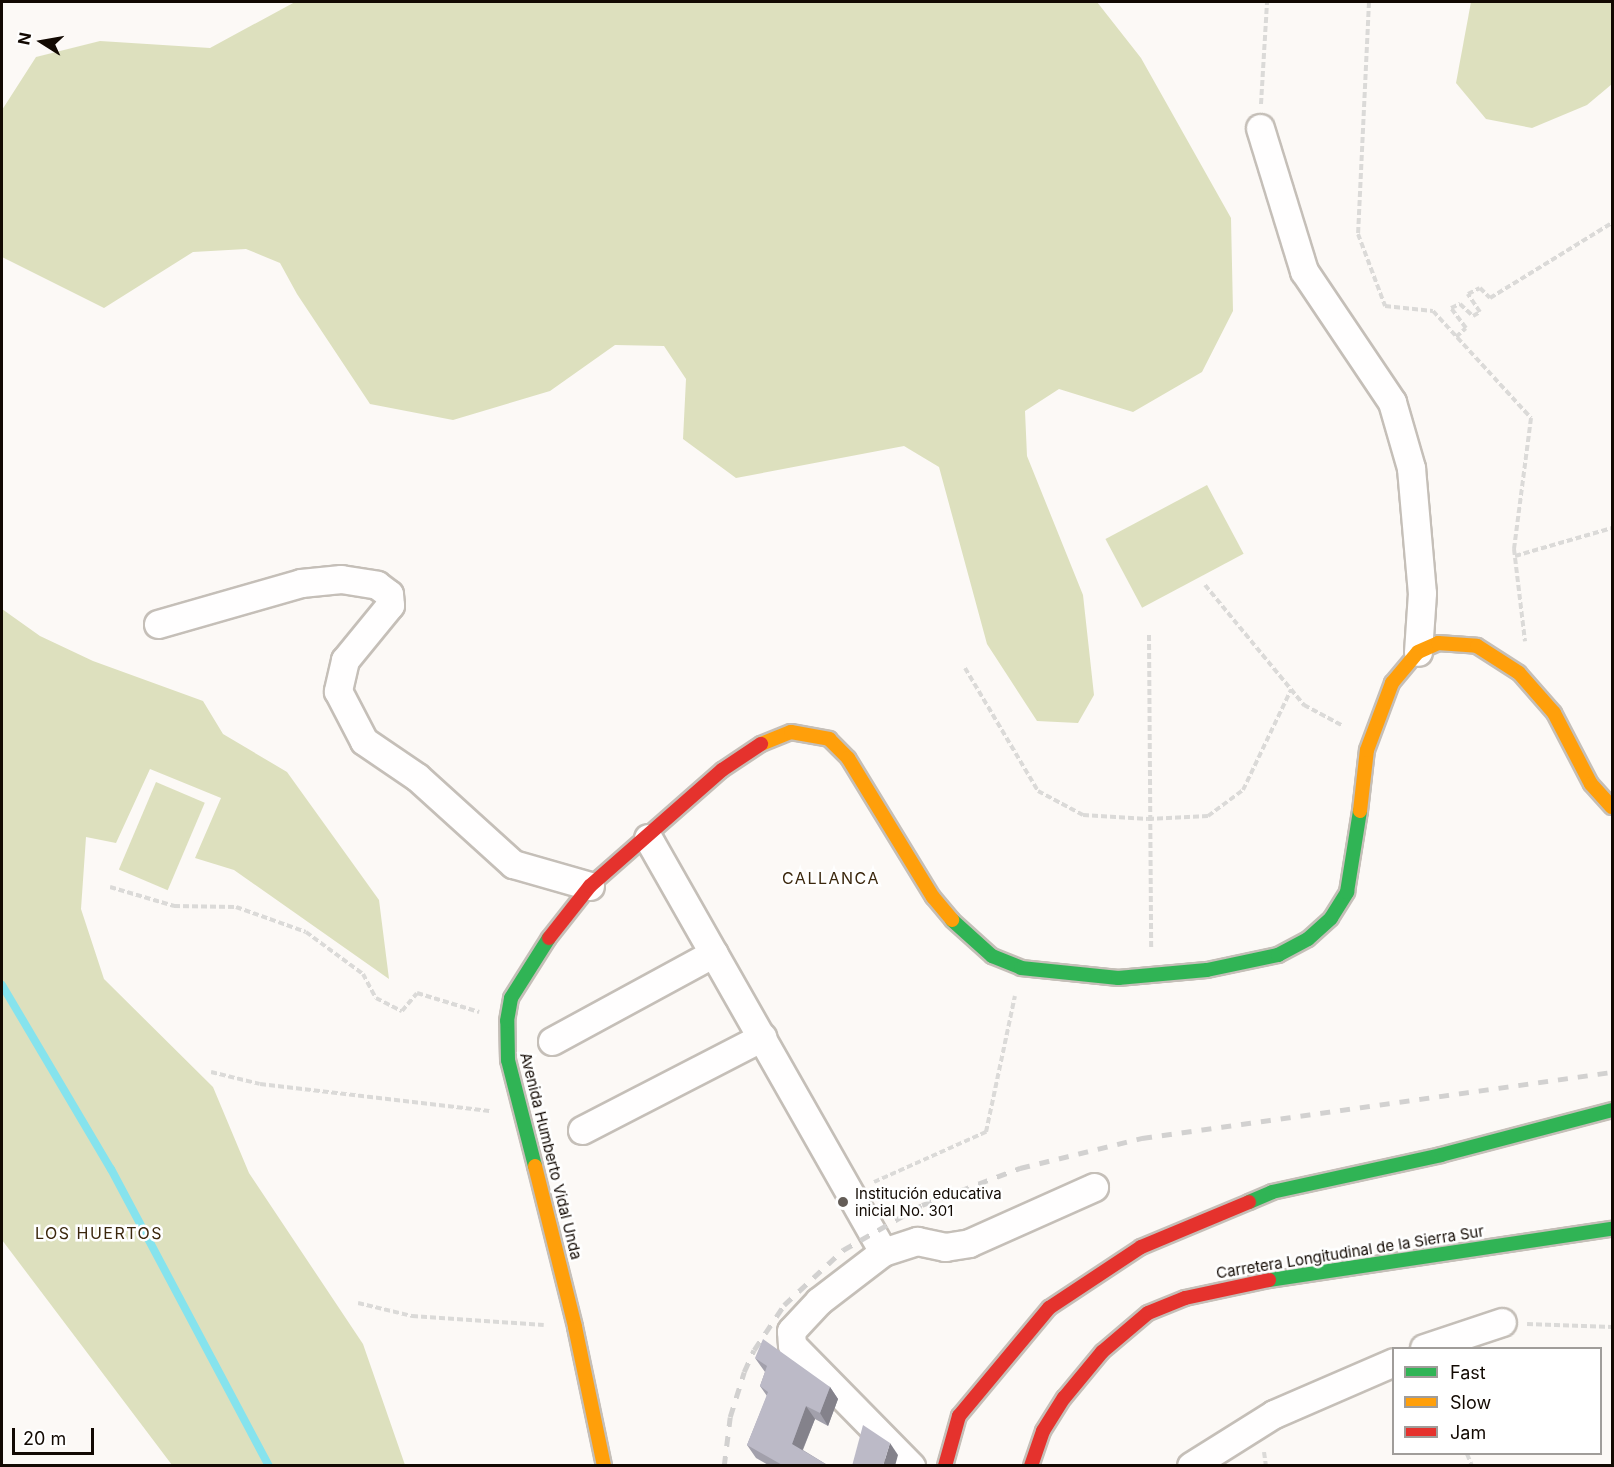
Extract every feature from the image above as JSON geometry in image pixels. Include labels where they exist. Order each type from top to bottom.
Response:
[{"type":"main road","points":[[1418,652],[1438,643],[1476,646],[1502,659],[1531,686],[1554,713],[1591,784],[1612,807]]},
{"type":"main road","name":"Avenida Humberto Vidal Unda","points":[[604,1466],[587,1399],[575,1327],[508,1060],[507,1021],[511,998],[540,950],[590,886],[648,838],[722,770],[768,739],[791,732],[829,739],[848,758],[933,897],[960,931],[992,956],[1021,968],[1118,978],[1207,970],[1278,955],[1308,939],[1331,918],[1347,892],[1355,857],[1371,740],[1392,683],[1418,652]]},
{"type":"main road","points":[[941,1460],[959,1416],[1049,1308],[1141,1247],[1272,1192],[1441,1155],[1612,1110]]},
{"type":"main road","name":"Carretera Longitudinal de la Sierra Sur","points":[[1031,1466],[1048,1423],[1102,1352],[1148,1313],[1185,1298],[1247,1282],[1612,1229]]},
{"type":"street","points":[[1260,128],[1304,271],[1392,402],[1411,468],[1422,593],[1418,652]]},
{"type":"street","points":[[158,624],[301,583],[341,579],[377,585],[388,594],[390,605],[345,660],[338,691],[364,741],[417,777],[513,864],[590,886]]},
{"type":"street","points":[[648,838],[883,1251]]},
{"type":"street","points":[[552,1041],[714,953]]},
{"type":"street","points":[[582,1130],[762,1037]]},
{"type":"street","points":[[910,1466],[792,1345],[791,1331],[826,1294],[883,1251],[917,1242],[945,1247],[969,1243],[1094,1188]]},
{"type":"street","points":[[1427,1347],[1502,1322]]},
{"type":"street","points":[[1191,1466],[1274,1414],[1392,1363]]},
{"type":"path","points":[[1260,128],[1267,2]]},
{"type":"path","points":[[1369,2],[1358,234],[1385,306],[1433,311],[1531,418],[1515,556],[1531,686]]},
{"type":"path","points":[[1456,337],[1466,328],[1451,308],[1460,303],[1473,316],[1480,312],[1468,294],[1480,288],[1490,298],[1612,223]]},
{"type":"path","points":[[1515,556],[1612,528]]},
{"type":"path","points":[[1205,585],[1304,705],[1371,740]]},
{"type":"path","points":[[1149,635],[1148,819],[1151,975]]},
{"type":"path","points":[[965,668],[1038,791],[1083,815],[1148,819],[1208,816],[1243,790],[1291,690]]},
{"type":"path","points":[[110,887],[174,906],[236,907],[306,932],[363,974],[376,998],[402,1011],[417,993],[507,1021]]},
{"type":"path","points":[[851,1192],[986,1132],[1021,968]]},
{"type":"path","points":[[211,1072],[260,1084],[521,1115]]},
{"type":"path","points":[[358,1303],[412,1316],[575,1327]]},
{"type":"path","points":[[1502,1322],[1612,1327]]},
{"type":"green space","points":[[295,2],[1097,2],[1141,58],[1231,218],[1233,311],[1202,372],[1133,412],[1059,389],[1025,411],[1027,456],[1083,595],[1094,695],[1078,723],[1037,721],[987,644],[939,467],[904,446],[736,478],[683,439],[686,379],[664,346],[615,345],[550,391],[453,420],[370,404],[297,294],[280,263],[246,249],[193,252],[104,308],[2,257],[2,110],[36,57],[100,41],[210,48]]},
{"type":"green space","points":[[1471,2],[1612,2],[1612,84],[1587,105],[1532,128],[1486,119],[1456,83]]},
{"type":"green space","points":[[1207,485],[1244,554],[1142,608],[1105,539]]},
{"type":"green space","points":[[2,609],[40,636],[93,661],[203,701],[223,734],[287,772],[379,900],[389,979],[234,870],[195,858],[221,798],[150,769],[116,843],[86,837],[81,909],[104,979],[213,1087],[249,1173],[363,1344],[405,1465],[172,1465],[2,1240]]},
{"type":"green space","points":[[156,782],[205,803],[168,890],[119,869]]},
{"type":"building","points":[[763,1339],[830,1387],[820,1413],[806,1406],[792,1444],[829,1466],[784,1466],[747,1445],[768,1392],[760,1386],[767,1366],[755,1358]]},
{"type":"building","points":[[863,1425],[890,1443],[883,1466],[852,1466]]},
{"type":"waterway","points":[[2,985],[111,1169],[269,1466]]},
{"type":"railway","points":[[724,1466],[730,1417],[744,1372],[754,1350],[784,1305],[843,1250],[922,1205],[1020,1168],[1142,1138],[1612,1072]]},
{"type":"traffic: fast","points":[[952,920],[992,956],[1021,968],[1118,978],[1207,970],[1278,955],[1308,939],[1331,918],[1347,892],[1360,811]]},
{"type":"traffic: fast","points":[[535,1166],[508,1060],[507,1021],[511,998],[549,938]]},
{"type":"traffic: fast","points":[[1249,1202],[1272,1192],[1441,1155],[1612,1110]]},
{"type":"traffic: fast","points":[[1269,1280],[1612,1229]]},
{"type":"traffic: slow","points":[[1360,811],[1367,750],[1392,683],[1418,652],[1438,643],[1477,646],[1519,673],[1554,713],[1591,784],[1612,807]]},
{"type":"traffic: slow","points":[[761,744],[791,732],[829,739],[848,758],[933,897],[952,920]]},
{"type":"traffic: slow","points":[[535,1166],[575,1327],[604,1466]]},
{"type":"traffic: jam","points":[[549,938],[590,886],[722,770],[761,744]]},
{"type":"traffic: jam","points":[[945,1466],[959,1416],[1049,1308],[1141,1247],[1249,1202]]},
{"type":"traffic: jam","points":[[1031,1466],[1043,1431],[1064,1398],[1102,1352],[1148,1313],[1185,1298],[1269,1280]]},
{"type":"place","name":"Institución educativa inicial No. 301","points":[[843,1202]]},
{"type":"district","name":"CALLANCA","points":[[831,878]]},
{"type":"district","name":"LOS HUERTOS","points":[[99,1233]]}]
